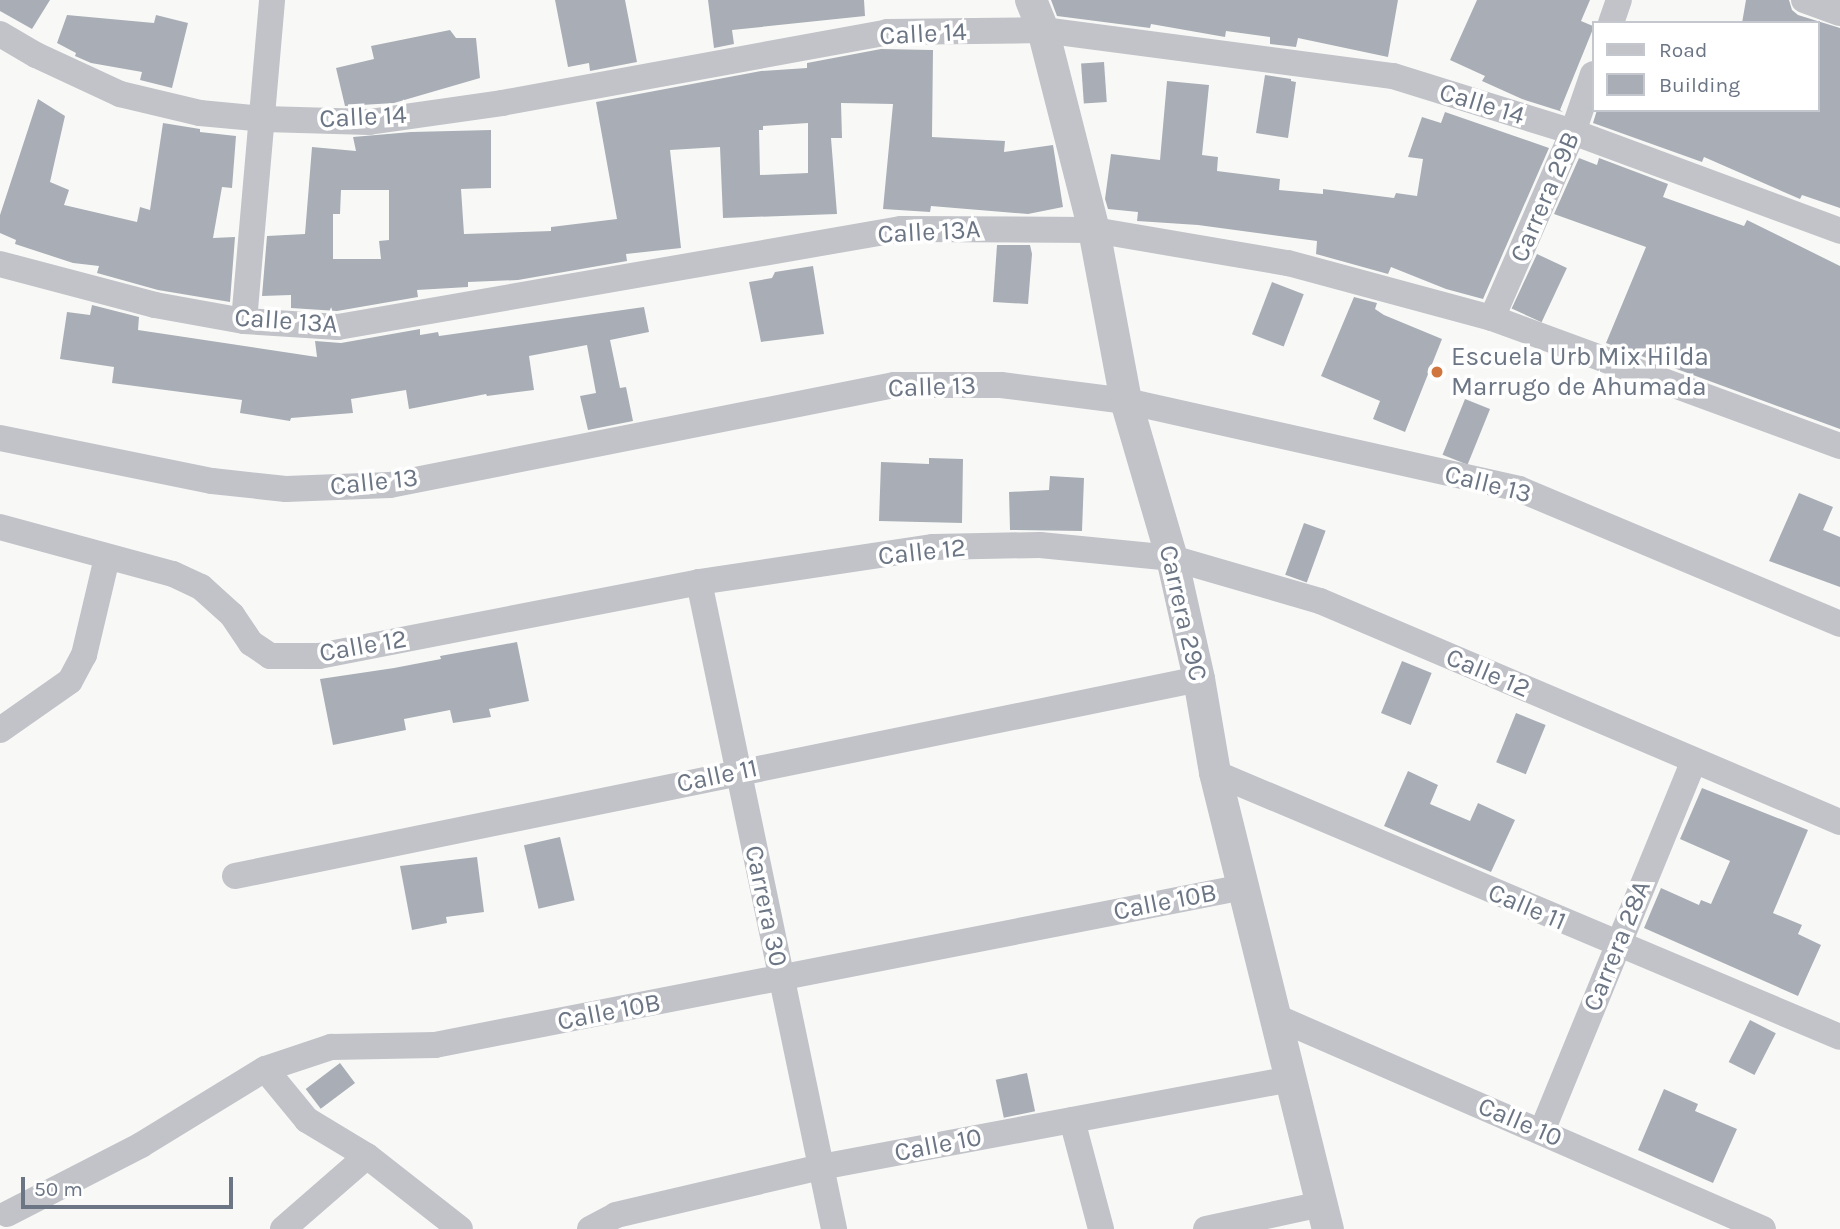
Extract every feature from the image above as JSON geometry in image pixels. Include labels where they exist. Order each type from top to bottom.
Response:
[{"type":"street","points":[[244,321],[264,120],[272,0]]},
{"type":"street","name":"Carrera 29C","points":[[1031,0],[1043,30],[1094,230],[1126,401],[1171,558],[1199,679],[1215,773],[1325,1217]]},
{"type":"street","points":[[1612,21],[1619,0]]},
{"type":"street","points":[[1804,0],[1840,13]]},
{"type":"street","name":"Calle 14","points":[[0,34],[36,55],[120,94],[200,113],[264,120],[369,122],[502,103],[887,32],[1043,30],[1393,76],[1573,132],[1840,232]]},
{"type":"street","name":"Carrera 29B","points":[[1492,318],[1573,132],[1591,80]]},
{"type":"street","name":"Calle 13A","points":[[0,264],[155,305],[244,321],[338,327],[901,229],[1094,230],[1288,263],[1492,318],[1840,446]]},
{"type":"street","name":"Calle 13","points":[[0,438],[186,476],[286,489],[390,485],[894,385],[1002,385],[1126,401],[1519,489],[1840,624]]},
{"type":"street","name":"Calle 12","points":[[0,527],[107,558],[173,573],[201,587],[232,615],[251,643],[270,656],[319,656],[699,582],[933,547],[1040,545],[1171,558],[1320,601],[1693,762],[1840,822]]},
{"type":"street","points":[[0,730],[70,681],[84,655],[107,558]]},
{"type":"street","name":"Carrera 30","points":[[699,582],[834,1229]]},
{"type":"street","name":"Calle 11","points":[[235,876],[1199,679]]},
{"type":"street","name":"Carrera 28A","points":[[1542,1131],[1693,762]]},
{"type":"street","name":"Calle 11","points":[[1215,773],[1840,1037]]},
{"type":"street","name":"Calle 10B","points":[[9,1217],[141,1145],[265,1069],[331,1047],[435,1045],[1244,887]]},
{"type":"street","name":"Calle 10","points":[[1276,1017],[1763,1229]]},
{"type":"street","points":[[265,1069],[307,1120],[367,1156],[460,1229]]},
{"type":"street","name":"Calle 10","points":[[590,1229],[616,1215],[821,1167],[1290,1079]]},
{"type":"street","points":[[1073,1120],[1101,1229]]},
{"type":"street","points":[[282,1229],[367,1156]]},
{"type":"street","points":[[1206,1229],[1325,1217]]},
{"type":"building","points":[[0,0],[50,0],[32,29],[0,11]]},
{"type":"building","points":[[555,0],[625,0],[637,62],[590,71],[589,63],[568,67]]},
{"type":"building","points":[[708,0],[864,0],[865,16],[732,30],[734,44],[714,48]]},
{"type":"building","points":[[1051,0],[1398,0],[1388,57],[1298,38],[1296,47],[1270,44],[1270,37],[1226,31],[1225,37],[1151,24],[1150,28],[1057,16]]},
{"type":"building","points":[[1477,0],[1590,0],[1581,21],[1591,25],[1591,34],[1560,110],[1563,112],[1522,99],[1482,81],[1485,76],[1450,60]]},
{"type":"building","points":[[1746,0],[1789,0],[1792,10],[1798,15],[1817,21],[1742,21]]},
{"type":"building","points":[[67,15],[154,23],[156,15],[188,23],[172,88],[140,80],[142,72],[91,63],[75,56],[76,53],[57,43]]},
{"type":"building","points":[[1819,22],[1840,28],[1840,208],[1802,195],[1800,199],[1704,157],[1702,162],[1593,123],[1596,112],[1819,112]]},
{"type":"building","points":[[450,30],[456,38],[476,38],[480,78],[394,103],[345,106],[336,68],[374,59],[371,46]]},
{"type":"building","points":[[881,49],[933,50],[932,137],[1005,141],[1004,152],[1053,145],[1063,207],[1028,214],[931,206],[930,212],[883,209],[893,104],[841,103],[842,138],[831,138],[837,214],[723,218],[720,147],[670,150],[681,248],[626,254],[627,261],[518,280],[468,282],[468,287],[417,290],[418,297],[337,311],[291,308],[291,295],[262,296],[267,236],[305,234],[312,147],[356,151],[353,137],[491,130],[491,188],[461,189],[464,234],[551,231],[551,227],[617,219],[596,102],[761,71],[807,68],[807,63]],"holes":[[[808,123],[808,173],[760,175],[759,130],[763,130],[763,126]],[[341,190],[389,190],[389,240],[379,241],[381,259],[333,259],[333,214],[340,214]]]},
{"type":"building","points":[[1104,62],[1107,102],[1084,104],[1081,64]]},
{"type":"building","points":[[1265,75],[1296,82],[1288,138],[1256,133]]},
{"type":"building","points":[[1167,81],[1209,85],[1202,155],[1218,157],[1217,171],[1280,179],[1279,190],[1323,194],[1323,189],[1394,198],[1396,193],[1417,196],[1423,159],[1408,157],[1422,117],[1441,123],[1445,112],[1549,148],[1483,299],[1446,289],[1391,267],[1388,274],[1316,254],[1317,241],[1198,225],[1137,221],[1138,212],[1108,209],[1105,199],[1111,154],[1160,160]]},
{"type":"building","points":[[38,99],[65,116],[50,182],[69,190],[64,205],[137,222],[140,207],[150,210],[163,123],[200,129],[200,132],[236,136],[232,188],[222,187],[213,238],[235,237],[230,302],[158,290],[97,273],[99,266],[73,263],[15,244],[16,240],[0,233],[0,215]]},
{"type":"building","points":[[1579,158],[1597,165],[1599,158],[1668,184],[1663,197],[1744,226],[1747,220],[1840,266],[1840,429],[1606,343],[1646,247],[1554,214]]},
{"type":"building","points":[[997,245],[1030,245],[1032,254],[1028,304],[993,302]]},
{"type":"building","points":[[1537,254],[1567,268],[1542,322],[1512,308]]},
{"type":"building","points":[[813,266],[824,334],[761,342],[749,282],[772,278],[775,272]]},
{"type":"building","points":[[1272,282],[1304,294],[1284,346],[1252,334]]},
{"type":"building","points":[[1354,297],[1377,303],[1375,309],[1384,315],[1442,339],[1405,432],[1373,419],[1380,401],[1321,376]]},
{"type":"building","points":[[92,305],[139,317],[138,330],[317,357],[315,341],[341,343],[420,329],[420,335],[438,332],[439,336],[644,307],[649,332],[610,340],[620,388],[626,387],[633,421],[588,430],[580,396],[596,393],[587,345],[529,356],[534,390],[486,394],[409,409],[406,390],[351,399],[353,413],[291,418],[290,421],[240,413],[242,400],[112,383],[114,367],[60,359],[67,312],[90,315]]},
{"type":"building","points":[[1465,399],[1490,409],[1468,465],[1443,455]]},
{"type":"building","points":[[929,458],[963,459],[962,523],[879,521],[881,462],[929,464]]},
{"type":"building","points":[[1050,476],[1084,478],[1082,531],[1010,530],[1009,492],[1049,490]]},
{"type":"building","points":[[1799,493],[1833,507],[1823,530],[1840,537],[1840,587],[1769,561]]},
{"type":"building","points":[[1304,523],[1326,531],[1307,583],[1285,575]]},
{"type":"building","points":[[517,642],[529,701],[489,709],[491,717],[453,723],[450,710],[404,719],[406,730],[333,745],[320,679],[394,668],[441,659],[440,656]]},
{"type":"building","points":[[1402,661],[1432,673],[1411,725],[1381,713]]},
{"type":"building","points":[[1516,713],[1546,725],[1526,774],[1496,762]]},
{"type":"building","points":[[1408,771],[1438,785],[1430,804],[1470,821],[1478,803],[1515,820],[1491,872],[1384,826]]},
{"type":"building","points":[[1702,788],[1808,830],[1773,913],[1802,925],[1798,934],[1821,945],[1798,996],[1644,928],[1661,888],[1699,905],[1701,900],[1711,904],[1730,861],[1680,839]]},
{"type":"building","points":[[560,837],[575,900],[539,909],[524,845]]},
{"type":"building","points":[[477,857],[484,912],[446,917],[447,923],[412,930],[400,866]]},
{"type":"building","points":[[1750,1020],[1776,1033],[1755,1075],[1729,1062]]},
{"type":"building","points":[[340,1063],[355,1083],[321,1109],[306,1089]]},
{"type":"building","points":[[1027,1073],[1035,1111],[1004,1118],[996,1080]]},
{"type":"building","points":[[1664,1089],[1698,1104],[1695,1111],[1737,1129],[1713,1183],[1638,1150]]},
{"type":"place","name":"Escuela Urb Mix Hilda Marrugo de Ahumada","points":[[1437,372]]}]
